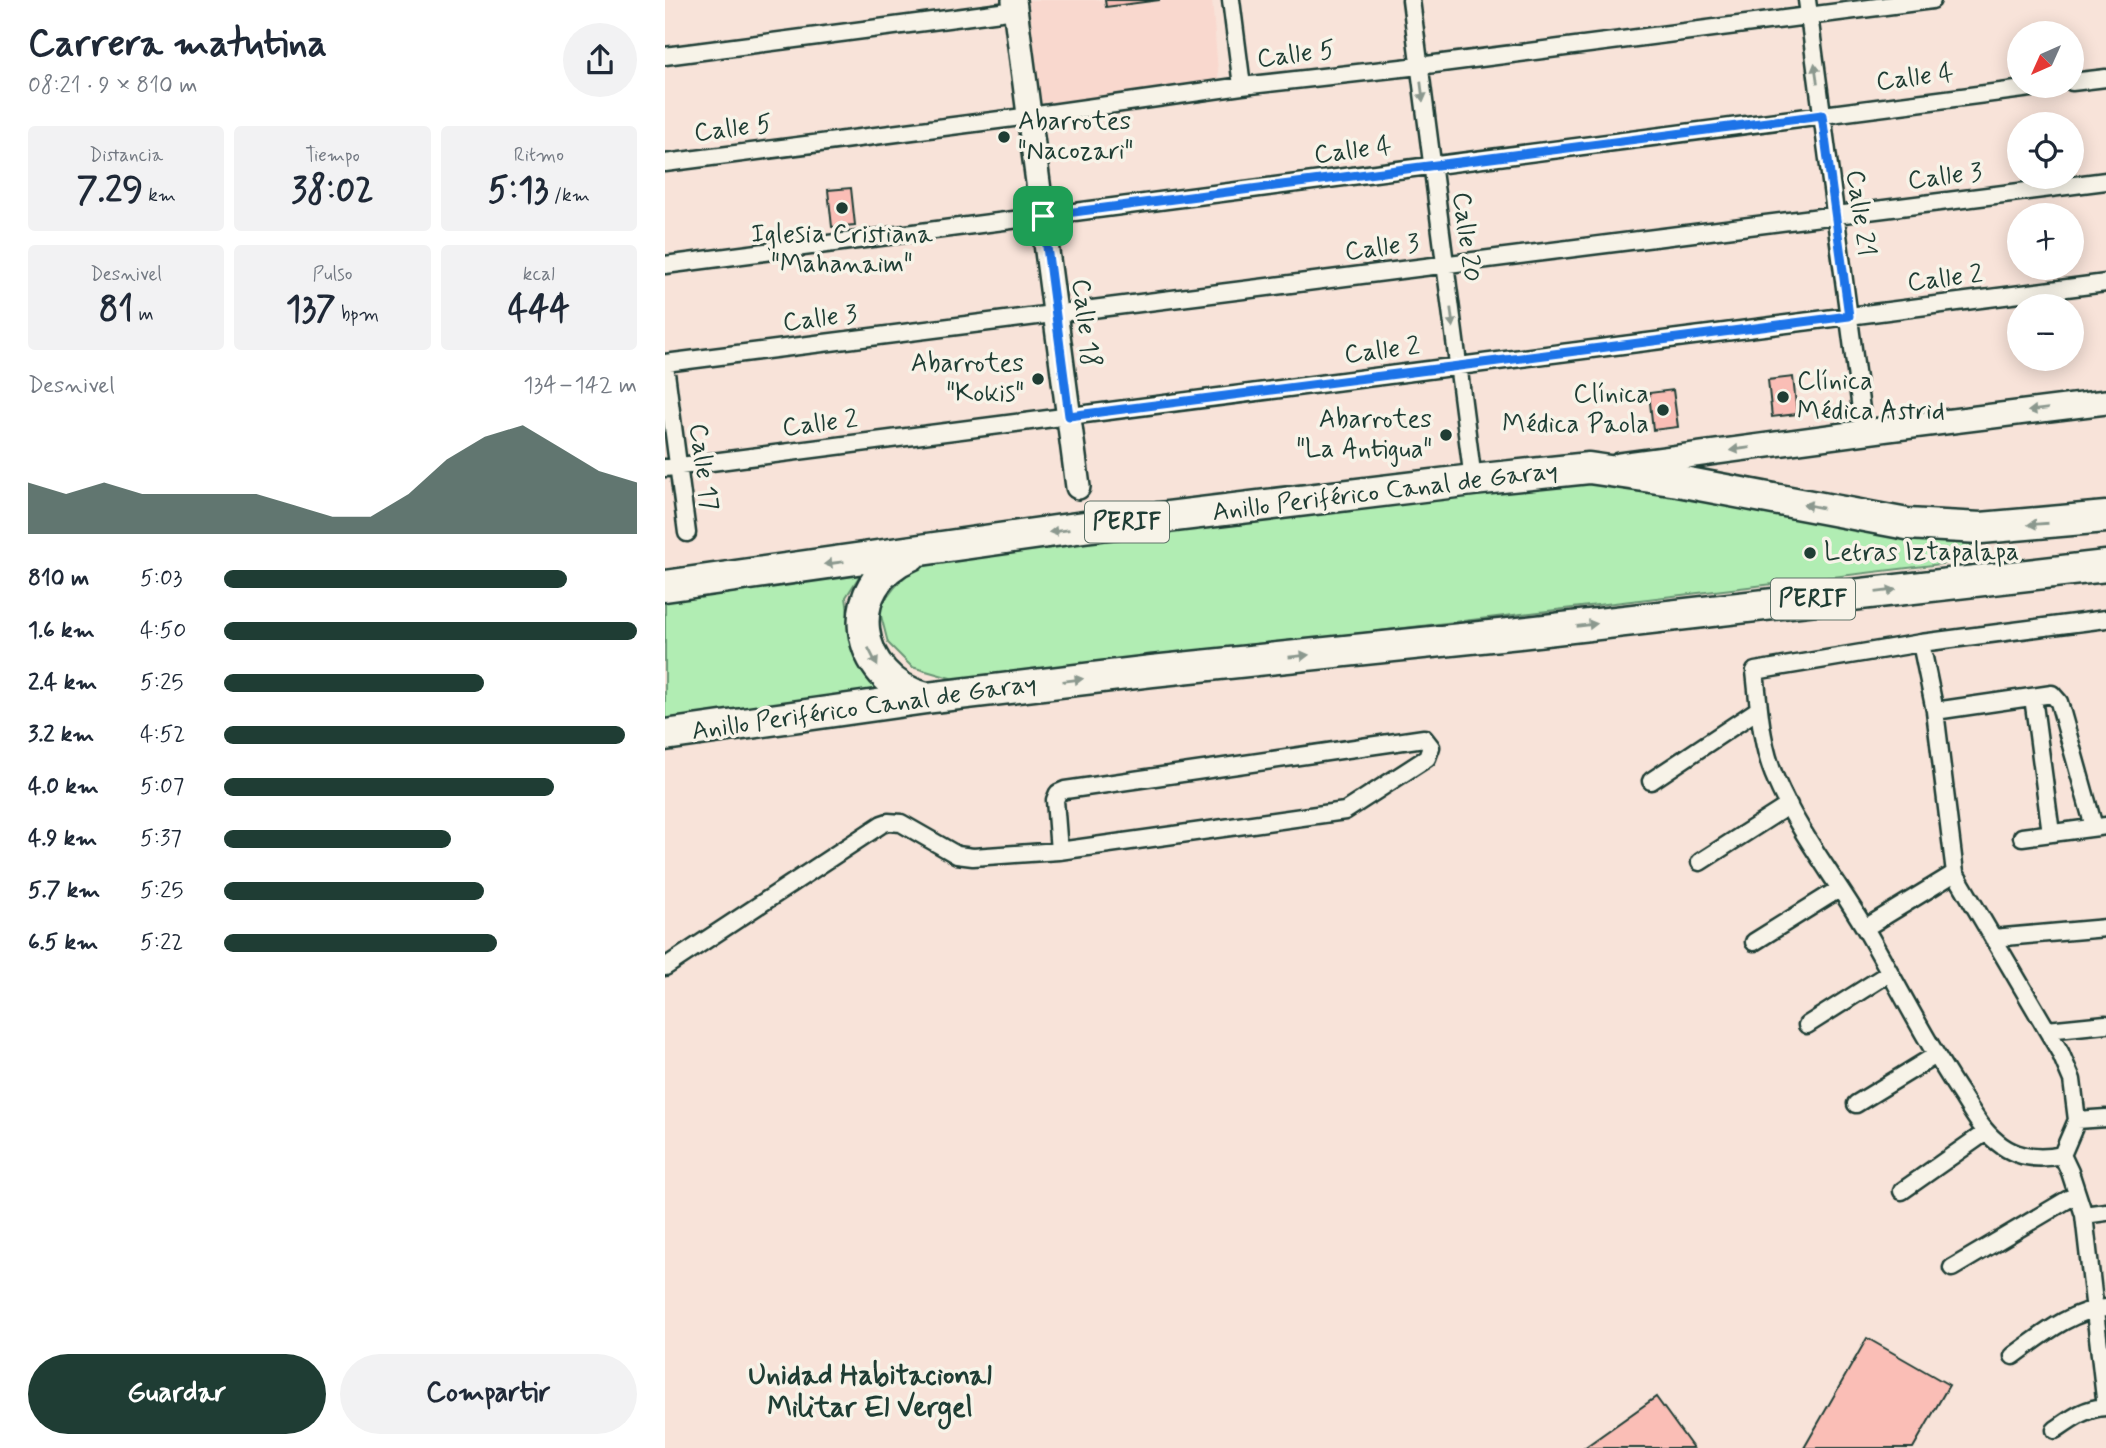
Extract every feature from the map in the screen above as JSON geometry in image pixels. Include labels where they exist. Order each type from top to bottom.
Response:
[{"type":"highway","name":"Anillo Periférico Canal de Garay","points":[[665,586],[1084,527],[1589,468]]},
{"type":"highway","name":"PERIF","points":[[1589,468],[1678,481],[1907,524],[1981,527],[2106,517]]},
{"type":"highway","points":[[926,698],[901,689],[881,672],[868,649],[864,624],[868,597],[882,575],[903,558],[928,550]]},
{"type":"highway","name":"Anillo Periférico Canal de Garay","points":[[665,735],[926,698],[1152,671],[1519,633],[2106,566]]},
{"type":"main road","name":"Calle 18","points":[[1015,5],[1078,487]]},
{"type":"main road","name":"Anillo Periférico Canal de Garay","points":[[1589,468],[2106,402]]},
{"type":"street","points":[[1231,0],[1242,86]]},
{"type":"street","name":"Calle 20","points":[[1411,0],[1473,480]]},
{"type":"street","name":"Calle 5","points":[[665,163],[1242,86],[1419,66],[1808,8],[1932,0]]},
{"type":"street","points":[[665,56],[1015,5]]},
{"type":"street","name":"Calle 21","points":[[1808,8],[1864,432]]},
{"type":"street","points":[[2084,81],[2106,78]]},
{"type":"street","name":"Calle 4","points":[[665,265],[2007,91]]},
{"type":"street","name":"Calle 3","points":[[665,364],[2106,181]]},
{"type":"street","name":"Calle 2","points":[[672,467],[2106,283]]},
{"type":"street","name":"Calle 17","points":[[665,364],[672,467],[687,533]]},
{"type":"street","points":[[2062,1155],[2032,1158],[1997,1143],[1986,1132],[1936,1055],[1865,928],[1839,889],[1775,778],[1759,709],[1755,671],[1921,643],[2106,619]]},
{"type":"street","points":[[1921,643],[1935,711],[1955,873],[2060,1052],[2072,1080],[2077,1120],[2062,1155],[2084,1215],[2100,1308],[2106,1407],[2079,1413],[2055,1430]]},
{"type":"street","points":[[1935,711],[2052,694],[2059,702],[2100,826],[2022,837]]},
{"type":"street","points":[[2033,696],[2052,833]]},
{"type":"street","points":[[1651,781],[1759,709]]},
{"type":"street","points":[[665,967],[888,822],[901,823],[957,855],[973,857],[1059,851],[1345,811],[1427,758],[1431,747],[1425,738],[1065,790],[1058,793],[1055,800],[1059,851]]},
{"type":"street","points":[[1700,862],[1789,805]]},
{"type":"street","points":[[1865,928],[1955,873]]},
{"type":"street","points":[[1754,942],[1839,889]]},
{"type":"street","points":[[1993,938],[2106,928]]},
{"type":"street","points":[[1807,1025],[1889,973]]},
{"type":"street","points":[[2047,1030],[2106,1024]]},
{"type":"street","points":[[1856,1104],[1936,1055]]},
{"type":"street","points":[[2077,1120],[2106,1118]]},
{"type":"street","points":[[1902,1191],[1986,1132]]},
{"type":"street","points":[[1952,1268],[2077,1195]]},
{"type":"street","points":[[2084,1215],[2106,1212]]},
{"type":"street","points":[[2013,1356],[2055,1327],[2077,1315],[2100,1308]]},
{"type":"shaded area","points":[[1027,0],[1105,0],[1106,7],[1160,0],[1212,0],[1219,83],[1041,105]]},
{"type":"green space","points":[[1596,461],[1908,540],[1970,542],[1975,560],[961,681],[912,667],[888,643],[879,608],[924,556]]},
{"type":"green space","points":[[871,558],[846,597],[853,650],[878,682],[900,691],[665,724],[665,588]]},
{"type":"building","points":[[1105,0],[1160,0],[1106,7]]},
{"type":"building","name":"Iglesia Cristiana \"Mahanaim\"","points":[[851,188],[855,225],[832,227],[828,190]]},
{"type":"building","name":"Clínica Médica Astrid","points":[[1793,377],[1797,414],[1772,417],[1768,380]]},
{"type":"building","name":"Clínica Médica Paola","points":[[1673,390],[1678,427],[1653,430],[1649,393]]},
{"type":"building","points":[[1867,1338],[1949,1385],[1913,1448],[1804,1448]]},
{"type":"building","points":[[1656,1397],[1693,1448],[1584,1448]]},
{"type":"place","name":"Abarrotes \"Nacozari\"","points":[[1004,137]]},
{"type":"place","name":"Iglesia Cristiana \"Mahanaim\"","points":[[842,208]]},
{"type":"place","name":"Abarrotes \"Kokis\"","points":[[1038,379]]},
{"type":"place","name":"Clínica Médica Astrid","points":[[1783,397]]},
{"type":"place","name":"Clínica Médica Paola","points":[[1663,410]]},
{"type":"place","name":"Abarrotes \"La Antigua\"","points":[[1446,435]]},
{"type":"place","name":"Letras Iztapalapa","points":[[1810,553]]},
{"type":"district","name":"Unidad Habitacional Militar El Vergel","points":[[870,1392]]},
{"type":"route","points":[[1822,115],[1849,316],[1069,416],[1043,216],[1822,115]]}]
